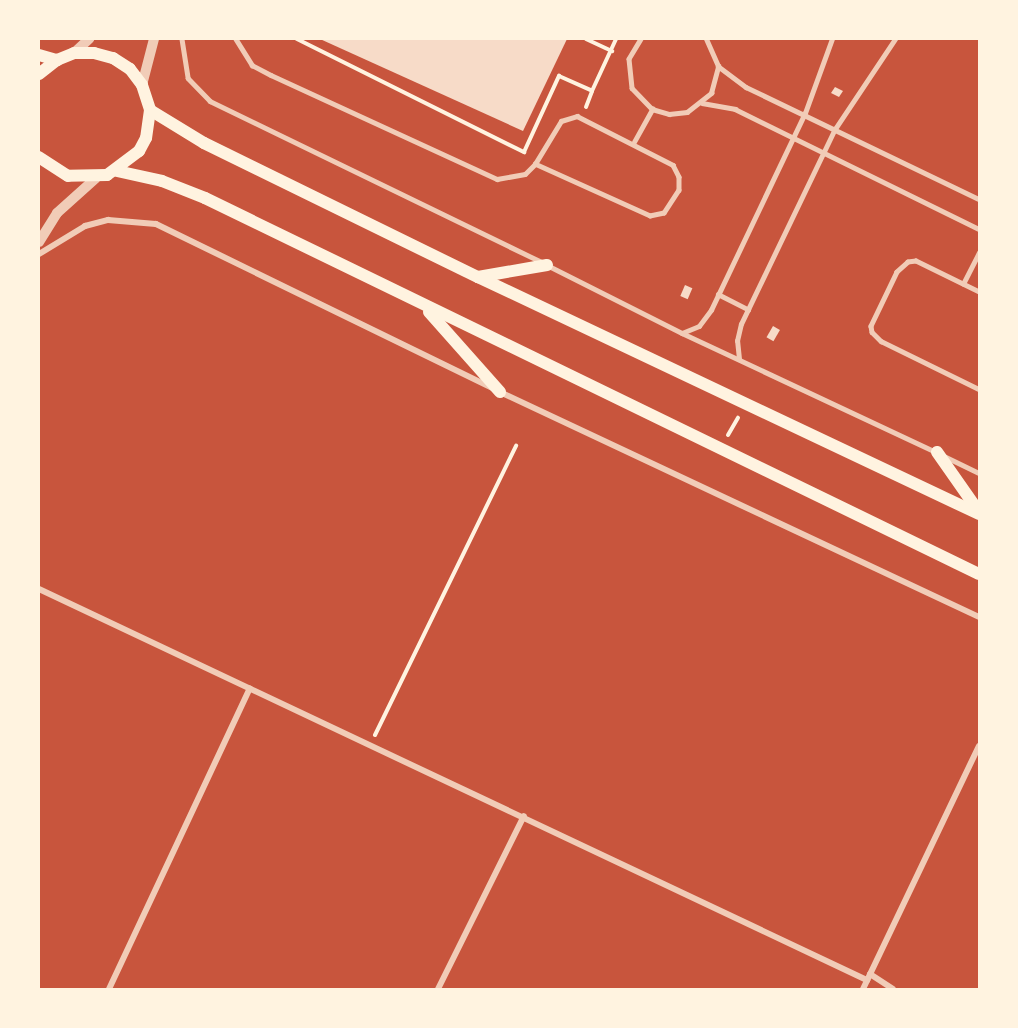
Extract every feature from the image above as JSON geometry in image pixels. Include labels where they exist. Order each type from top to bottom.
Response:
[{"type":"main road","points":[[39,74],[57,60],[74,54],[94,53],[113,58],[130,69],[142,85],[150,110],[146,138],[129,162],[117,171],[96,178],[68,176],[39,157]]},
{"type":"main road","points":[[39,55],[57,60]]},
{"type":"main road","points":[[150,110],[204,143],[478,278],[979,513]]},
{"type":"main road","points":[[117,171],[184,189],[979,574]]},
{"type":"main road","points":[[478,278],[547,265]]},
{"type":"main road","points":[[424,307],[500,392]]},
{"type":"main road","points":[[937,452],[979,513]]},
{"type":"street","points":[[74,54],[89,39]]},
{"type":"street","points":[[142,85],[154,39]]},
{"type":"street","points":[[39,243],[57,213],[96,178]]},
{"type":"street","points":[[39,254],[85,226],[108,220],[156,224],[500,392],[979,617]]},
{"type":"street","points":[[39,589],[893,989]]},
{"type":"street","points":[[109,989],[250,687]]},
{"type":"street","points":[[863,989],[979,746]]},
{"type":"street","points":[[438,989],[524,816]]},
{"type":"lane","points":[[182,39],[188,78],[210,101],[682,333],[979,473]]},
{"type":"lane","points":[[236,39],[252,65],[484,173],[512,179],[536,164],[561,121],[569,116],[578,116],[634,142],[673,165],[679,177],[679,190],[664,213],[650,216],[536,164]]},
{"type":"lane","points":[[640,39],[629,59],[632,88],[652,109],[669,114],[687,112],[702,103],[717,80],[718,66],[706,39]]},
{"type":"lane","points":[[682,333],[699,326],[718,294],[805,113],[832,39]]},
{"type":"lane","points":[[740,359],[737,341],[748,309],[835,129],[895,39]]},
{"type":"lane","points":[[718,66],[746,87],[805,113],[979,200]]},
{"type":"lane","points":[[702,103],[726,106],[979,229]]},
{"type":"lane","points":[[634,142],[652,109]]},
{"type":"lane","points":[[963,284],[979,253]]},
{"type":"lane","points":[[979,292],[916,261],[908,262],[891,283],[873,319],[872,332],[881,341],[979,389]]},
{"type":"lane","points":[[718,294],[748,309]]},
{"type":"path","points":[[297,39],[524,153],[559,76],[592,91],[616,39]]},
{"type":"path","points":[[586,39],[629,59]]},
{"type":"path","points":[[720,450],[745,404]]},
{"type":"path","points":[[371,744],[516,446]]},
{"type":"building","points":[[320,39],[567,39],[523,131]]},
{"type":"building","points":[[835,87],[843,91],[839,97],[831,93]]},
{"type":"building","points":[[685,285],[692,288],[688,299],[680,296]]},
{"type":"building","points":[[773,326],[780,330],[773,341],[766,337]]}]
